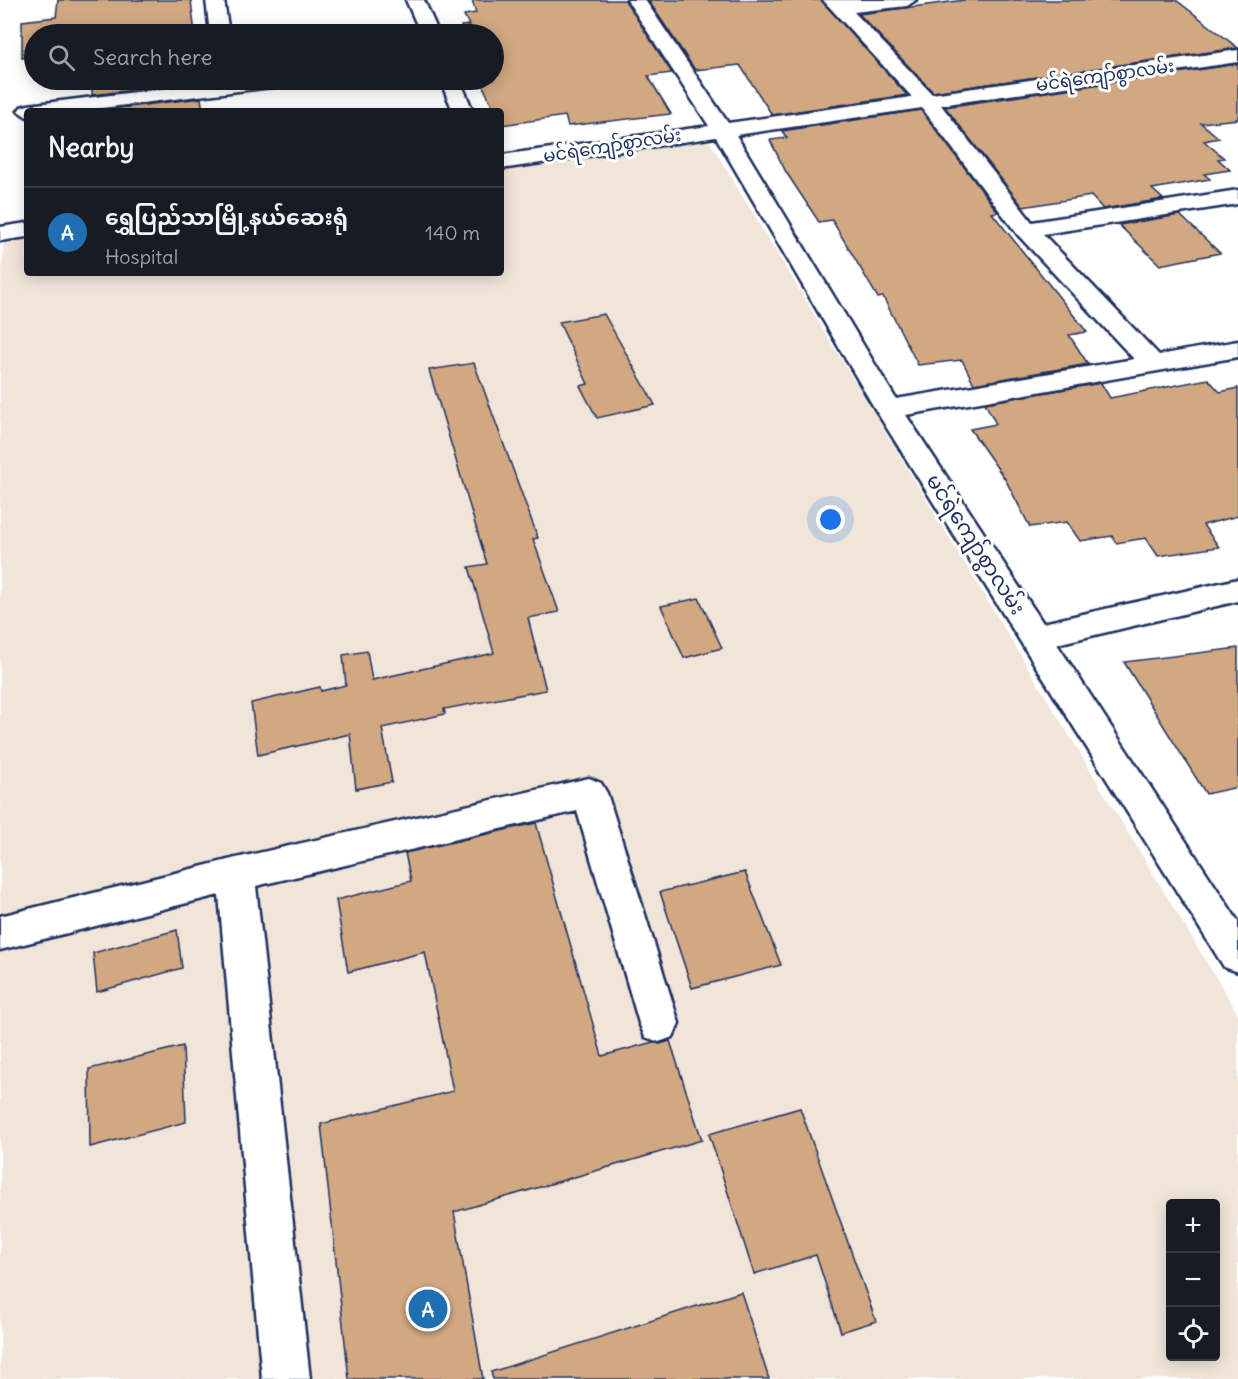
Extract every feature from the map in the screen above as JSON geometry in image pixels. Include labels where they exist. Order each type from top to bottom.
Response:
[{"type":"street","points":[[215,0],[219,24]]},
{"type":"street","points":[[415,0],[426,24]]},
{"type":"street","name":"မင်ရဲကျော်စွာလမ်း","points":[[636,0],[722,129],[889,409],[1234,939]]},
{"type":"street","points":[[836,4],[907,0]]},
{"type":"street","points":[[836,4],[927,101],[1026,230],[1153,364]]},
{"type":"street","name":"မင်ရဲကျော်စွာလမ်း","points":[[504,162],[1238,56]]},
{"type":"street","points":[[50,108],[178,90]]},
{"type":"street","points":[[454,90],[462,108]]},
{"type":"street","points":[[1026,230],[1238,197]]},
{"type":"street","points":[[0,234],[24,230]]},
{"type":"street","points":[[889,409],[1238,349]]},
{"type":"street","points":[[1035,636],[1238,590]]},
{"type":"street","points":[[0,933],[236,874],[589,792],[659,1023]]},
{"type":"street","points":[[236,874],[286,1379]]},
{"type":"shaded area","points":[[709,141],[1238,1014],[1238,1379],[0,1379],[0,294],[4,239],[24,236],[24,276],[504,276],[504,170]]},
{"type":"building","points":[[58,0],[191,0],[194,24],[24,24],[24,58],[22,58],[22,21],[56,17]]},
{"type":"building","points":[[472,0],[625,0],[672,73],[648,76],[671,114],[568,126],[565,116],[504,125],[504,108],[494,108],[485,90],[504,90],[504,24],[468,24],[464,15],[476,13]]},
{"type":"building","points":[[648,0],[821,0],[907,95],[772,115],[740,65],[695,70]]},
{"type":"building","points":[[965,0],[1176,0],[1238,48],[933,92],[859,14]]},
{"type":"building","points":[[1238,64],[1238,119],[1201,123],[1219,138],[1204,141],[1224,158],[1218,159],[1230,170],[1204,174],[1210,179],[1152,189],[1163,199],[1103,209],[1091,196],[1023,207],[945,107]]},
{"type":"building","points":[[92,90],[134,90],[92,95]]},
{"type":"building","points":[[201,98],[203,108],[120,108]]},
{"type":"building","points":[[921,110],[998,212],[992,213],[1087,332],[1069,335],[1088,364],[974,384],[962,360],[918,365],[883,297],[878,298],[832,220],[819,222],[786,172],[770,140],[787,138],[782,131]]},
{"type":"building","points":[[1180,215],[1220,253],[1160,265],[1119,225]]},
{"type":"building","points":[[604,314],[655,405],[597,418],[580,386],[588,384],[559,322]]},
{"type":"building","points":[[474,363],[538,538],[533,539],[559,612],[528,618],[546,690],[444,709],[445,714],[382,728],[392,782],[356,789],[350,734],[258,755],[251,703],[320,687],[321,691],[346,685],[343,655],[367,651],[372,680],[494,653],[469,567],[487,564],[429,370]]},
{"type":"building","points":[[1208,379],[1220,392],[1238,388],[1238,516],[1203,525],[1219,547],[1158,556],[1146,538],[1116,543],[1112,536],[1080,541],[1067,522],[1030,527],[1005,479],[970,429],[996,424],[985,403],[1101,383],[1110,398]]},
{"type":"building","points":[[699,598],[722,648],[684,658],[661,606]]},
{"type":"building","points":[[1238,648],[1238,787],[1206,794],[1124,662]]},
{"type":"building","points":[[536,823],[602,1056],[653,1042],[660,1044],[670,1041],[702,1140],[454,1212],[483,1379],[349,1379],[321,1124],[453,1091],[425,952],[348,972],[336,900],[411,881],[405,853]]},
{"type":"building","points":[[745,872],[781,965],[692,988],[660,892]]},
{"type":"building","points":[[177,930],[182,968],[97,992],[93,953]]},
{"type":"building","points":[[183,1046],[186,1122],[90,1147],[89,1069]]},
{"type":"building","points":[[800,1108],[876,1321],[841,1332],[816,1255],[754,1274],[709,1134]]},
{"type":"building","points":[[741,1292],[769,1379],[493,1379],[491,1372]]},
{"type":"place","name":"ရွှေပြည်သာမြို့နယ်ဆေးရုံ","points":[[428,1309]]}]
